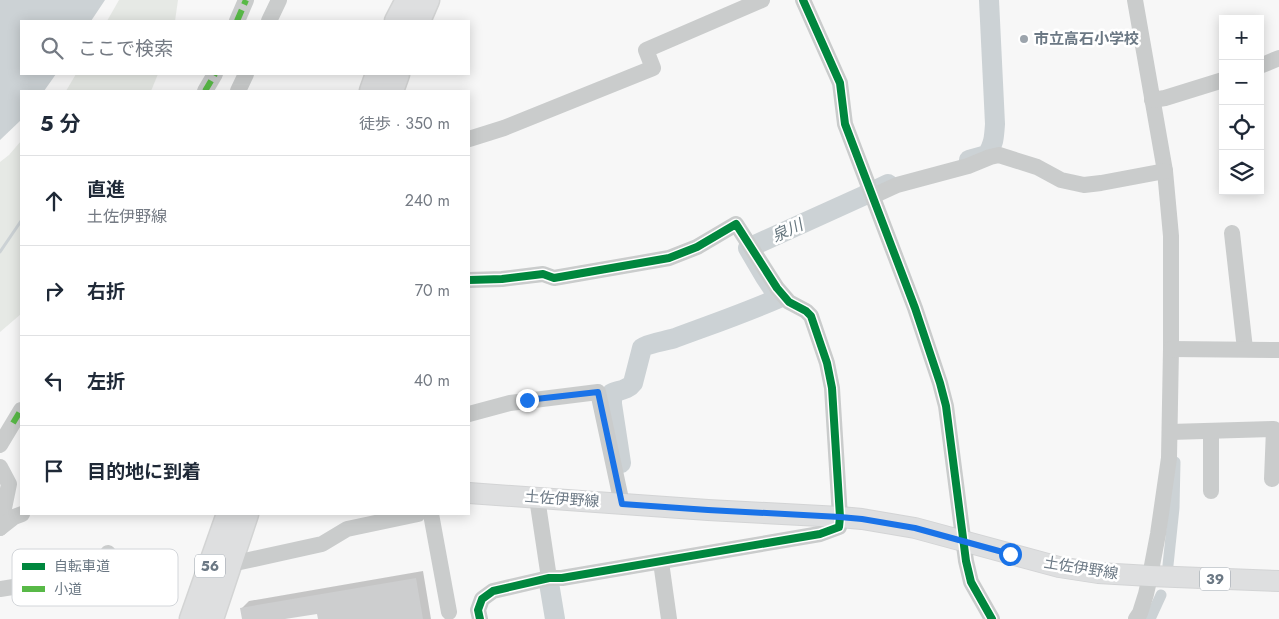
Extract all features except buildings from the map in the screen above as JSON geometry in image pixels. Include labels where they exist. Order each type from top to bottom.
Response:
[{"type":"highway","points":[[419,20],[428,0]]},
{"type":"highway","points":[[371,90],[377,75]]},
{"type":"highway","points":[[392,90],[398,75]]},
{"type":"highway","name":"56","points":[[191,619],[228,515]]},
{"type":"highway","name":"56","points":[[212,619],[248,515]]},
{"type":"main road","name":"土佐伊野線","points":[[470,493],[862,519],[915,528],[1059,567],[1098,573],[1279,581]]},
{"type":"street","points":[[237,20],[246,0]]},
{"type":"street","points":[[269,20],[279,0]]},
{"type":"street","points":[[470,139],[511,125],[653,68],[646,50],[762,0]]},
{"type":"street","points":[[803,0],[840,83],[845,124],[915,308],[940,384],[946,406],[970,582],[992,619]]},
{"type":"street","points":[[1135,0],[1158,100],[1171,236],[1176,349],[1175,431],[1150,576],[1140,613],[1136,619]]},
{"type":"street","points":[[1264,64],[1279,58]]},
{"type":"street","points":[[206,90],[214,75]]},
{"type":"street","points":[[238,90],[246,75]]},
{"type":"street","points":[[1158,100],[1219,81]]},
{"type":"street","points":[[873,196],[897,185],[968,166],[999,155],[1037,167],[1062,180],[1084,185],[1165,171]]},
{"type":"street","points":[[470,280],[502,279],[543,274],[554,278],[668,258],[697,247],[736,224],[777,288],[789,302],[806,311],[811,316],[827,363],[832,388],[840,517],[839,527],[820,534],[661,562],[562,578],[548,578],[493,591],[482,599],[478,610],[480,619]]},
{"type":"street","points":[[1232,233],[1245,349]]},
{"type":"street","points":[[1176,349],[1279,350]]},
{"type":"street","points":[[470,414],[510,403],[598,392],[622,504]]},
{"type":"street","points":[[0,445],[17,417]]},
{"type":"street","points":[[1175,431],[1274,429],[1272,479]]},
{"type":"street","points":[[1211,431],[1211,492]]},
{"type":"street","points":[[0,467],[9,484],[0,528],[20,513]]},
{"type":"street","points":[[537,498],[548,578]]},
{"type":"street","points":[[231,564],[322,544],[347,529],[413,515]]},
{"type":"street","points":[[431,515],[449,612]]},
{"type":"street","points":[[661,562],[669,619]]},
{"type":"shaded area","points":[[0,0],[105,0],[92,20],[20,20],[20,75],[55,75],[45,90],[20,90],[20,121],[0,140]]},
{"type":"shaded area","points":[[119,0],[178,0],[175,20],[108,20]]},
{"type":"shaded area","points":[[75,75],[158,75],[151,90],[67,90]]},
{"type":"shaded area","points":[[20,142],[20,315],[0,332],[0,162]]},
{"type":"waterway","name":"泉川","points":[[969,160],[987,155],[994,137],[989,0]]},
{"type":"waterway","name":"泉川","points":[[621,463],[612,393],[626,388],[633,383],[642,348],[653,343],[675,338],[779,298],[748,248],[888,184]]},
{"type":"waterway","points":[[0,252],[20,222]]},
{"type":"waterway","points":[[1168,565],[1174,508],[1175,462]]},
{"type":"waterway","name":"泉川","points":[[549,583],[555,619]]},
{"type":"waterway","points":[[1150,619],[1161,595]]},
{"type":"marked path","points":[[237,20],[246,0]]},
{"type":"marked path","points":[[206,90],[214,75]]},
{"type":"marked path","points":[[13,423],[20,412]]},
{"type":"cycle path","points":[[803,0],[840,83],[845,124],[915,308],[940,383],[946,406],[966,561],[971,582],[992,619]]},
{"type":"cycle path","points":[[470,280],[502,279],[543,274],[554,278],[669,258],[697,247],[736,224],[777,288],[789,302],[806,311],[811,316],[827,363],[832,388],[840,517],[839,527],[820,534],[562,578],[549,578],[493,591],[482,599],[478,610],[480,619]]},
{"type":"place","name":"市立高石小学校","points":[[1024,39]]},
{"type":"route","points":[[527,400],[598,392],[622,504],[862,519],[915,528],[1010,554]]}]
